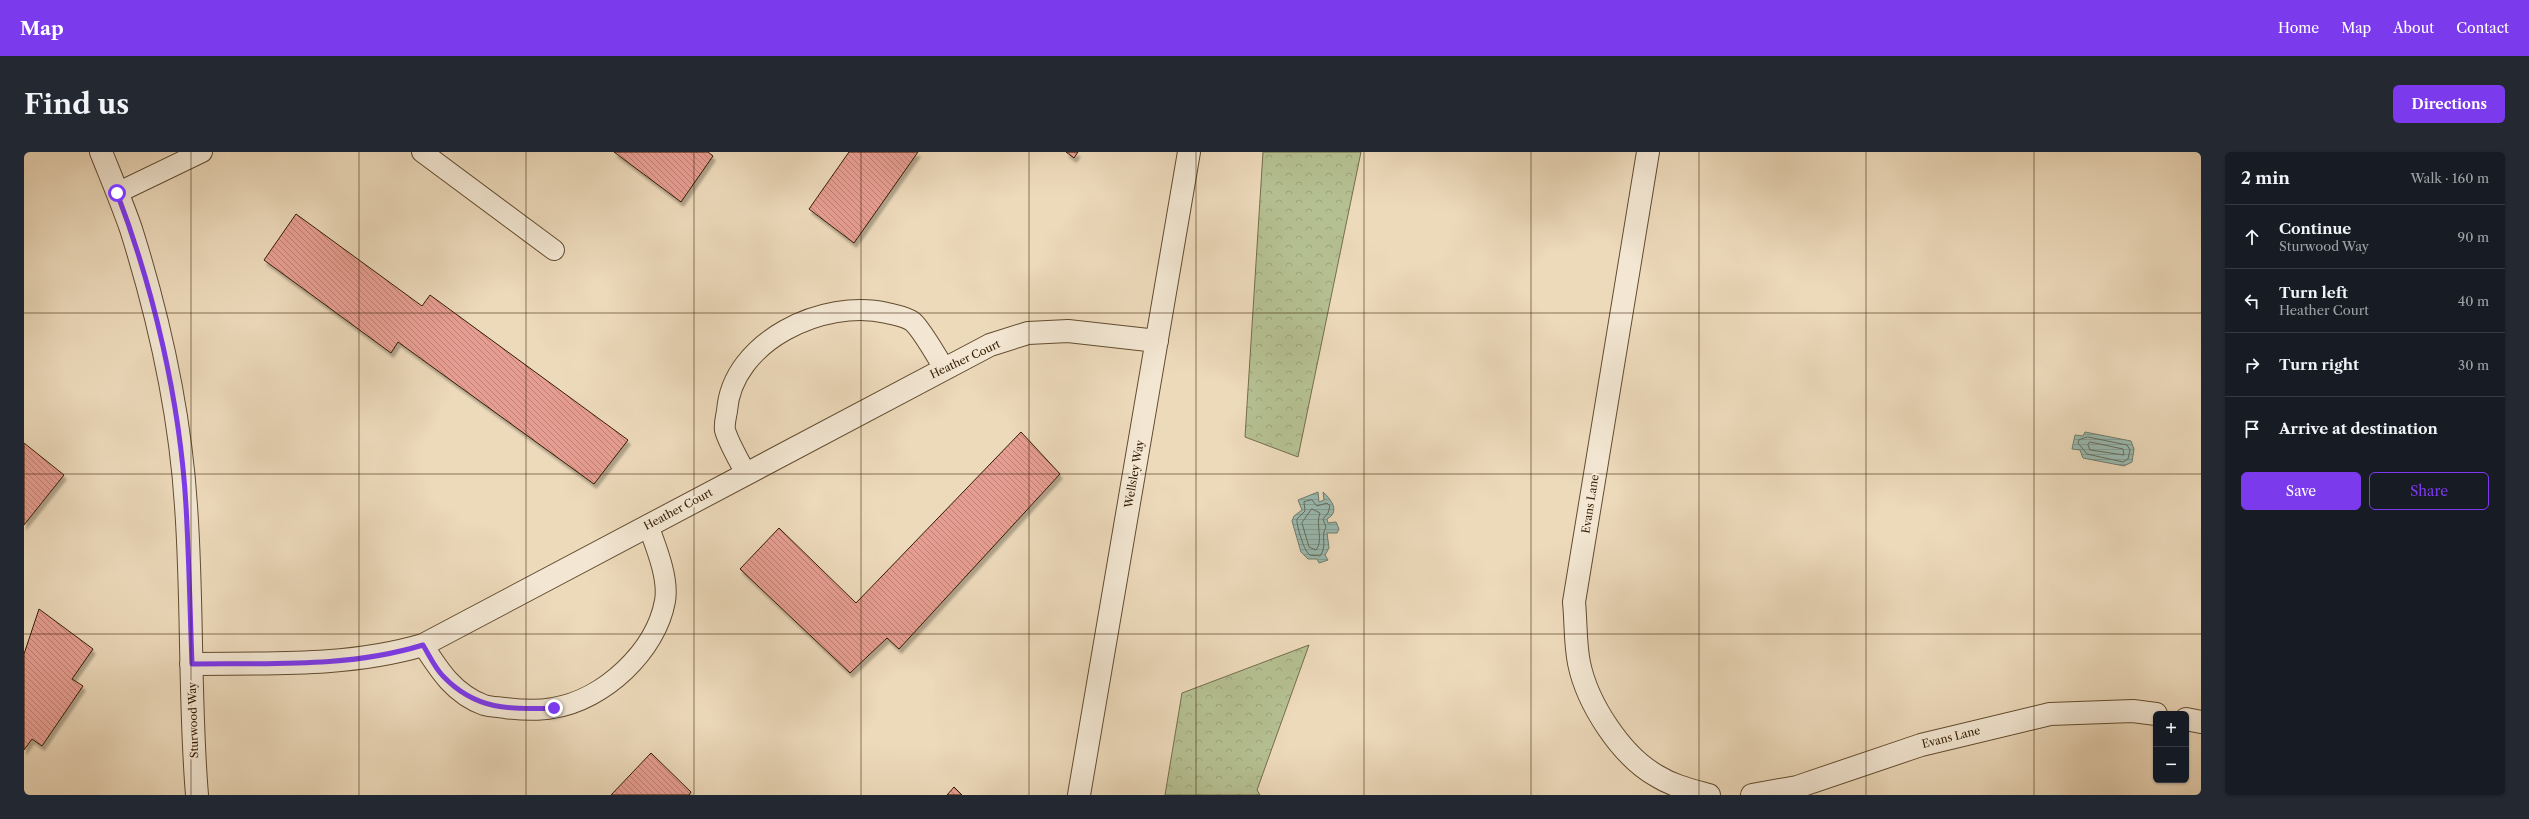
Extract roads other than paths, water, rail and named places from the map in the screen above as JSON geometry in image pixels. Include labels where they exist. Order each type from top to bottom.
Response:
[{"type":"street","name":"Sturwood Way","points":[[101,152],[130,228],[157,323],[177,425],[186,506],[192,664],[192,741],[197,795]]},
{"type":"street","name":"Wellsley Way","points":[[1079,795],[1189,152]]},
{"type":"street","name":"Evans Lane","points":[[1648,152],[1574,602],[1579,663],[1588,693],[1602,720],[1632,757],[1656,776],[1682,788],[1709,795]]},
{"type":"street","name":"Heather Court","points":[[192,664],[327,663],[396,653],[423,645],[990,345],[1028,333],[1068,330],[1157,341]]},
{"type":"street","name":"Evans Lane","points":[[1752,795],[1797,787],[1921,745],[2050,714],[2133,711],[2153,714]]},
{"type":"street","points":[[2189,720],[2201,722]]},
{"type":"lane","points":[[117,193],[202,152]]},
{"type":"lane","points":[[422,152],[554,250]]},
{"type":"lane","points":[[746,474],[725,430],[728,395],[744,366],[763,346],[789,329],[815,316],[845,311],[875,310],[913,322],[944,368]]},
{"type":"lane","points":[[423,645],[442,676],[464,694],[485,705],[521,710],[554,708],[587,697],[617,677],[640,656],[655,632],[666,600],[662,566],[648,525]]},
{"type":"water","points":[[2085,432],[2131,441],[2134,449],[2132,462],[2124,466],[2083,458],[2080,450],[2072,449],[2075,435],[2083,436]]},
{"type":"water","points":[[1318,492],[1319,502],[1324,500],[1323,492],[1332,502],[1334,509],[1331,516],[1327,519],[1328,523],[1336,522],[1339,529],[1337,533],[1327,533],[1329,548],[1325,555],[1328,560],[1319,563],[1317,559],[1308,559],[1301,552],[1292,521],[1294,516],[1302,510],[1298,500]]}]
